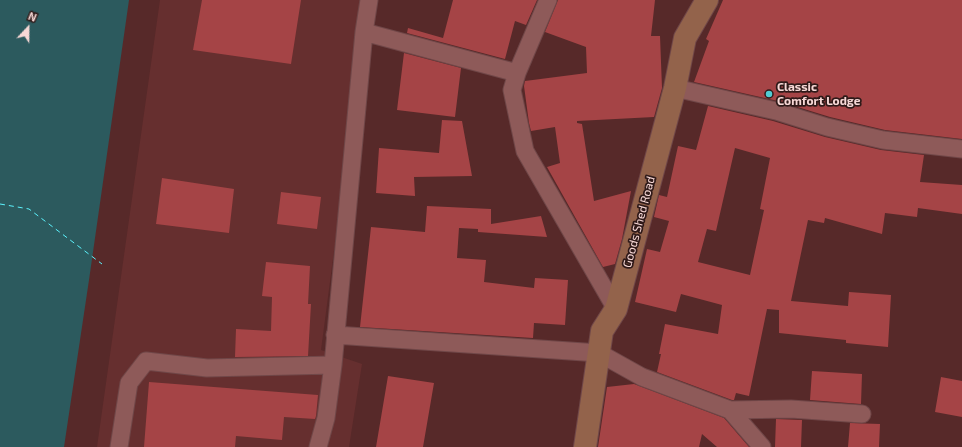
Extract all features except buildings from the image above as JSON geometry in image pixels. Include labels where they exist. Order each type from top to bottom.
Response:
[{"type":"street","points":[[318,447],[326,418],[364,32],[369,0]]},
{"type":"street","points":[[548,0],[517,73],[512,90],[525,151],[616,309]]},
{"type":"street","name":"Goods Shed Road","points":[[584,447],[602,331],[616,309],[675,88],[684,38],[707,0]]},
{"type":"street","points":[[364,32],[517,73]]},
{"type":"street","points":[[675,88],[776,111],[827,127],[883,140],[962,149]]},
{"type":"street","points":[[335,335],[599,352],[642,377],[730,410],[791,409],[862,414]]},
{"type":"street","points":[[120,447],[129,383],[146,361],[207,368],[332,365]]},
{"type":"street","points":[[730,410],[762,447]]},
{"type":"shaded area","points":[[160,0],[367,0],[321,350],[362,364],[349,447],[97,447]]},
{"type":"water","points":[[0,0],[129,0],[64,447],[0,447]]},
{"type":"ferry route","points":[[0,204],[29,209],[102,264]]},
{"type":"place","name":"Classic Comfort Lodge","points":[[769,94]]}]
